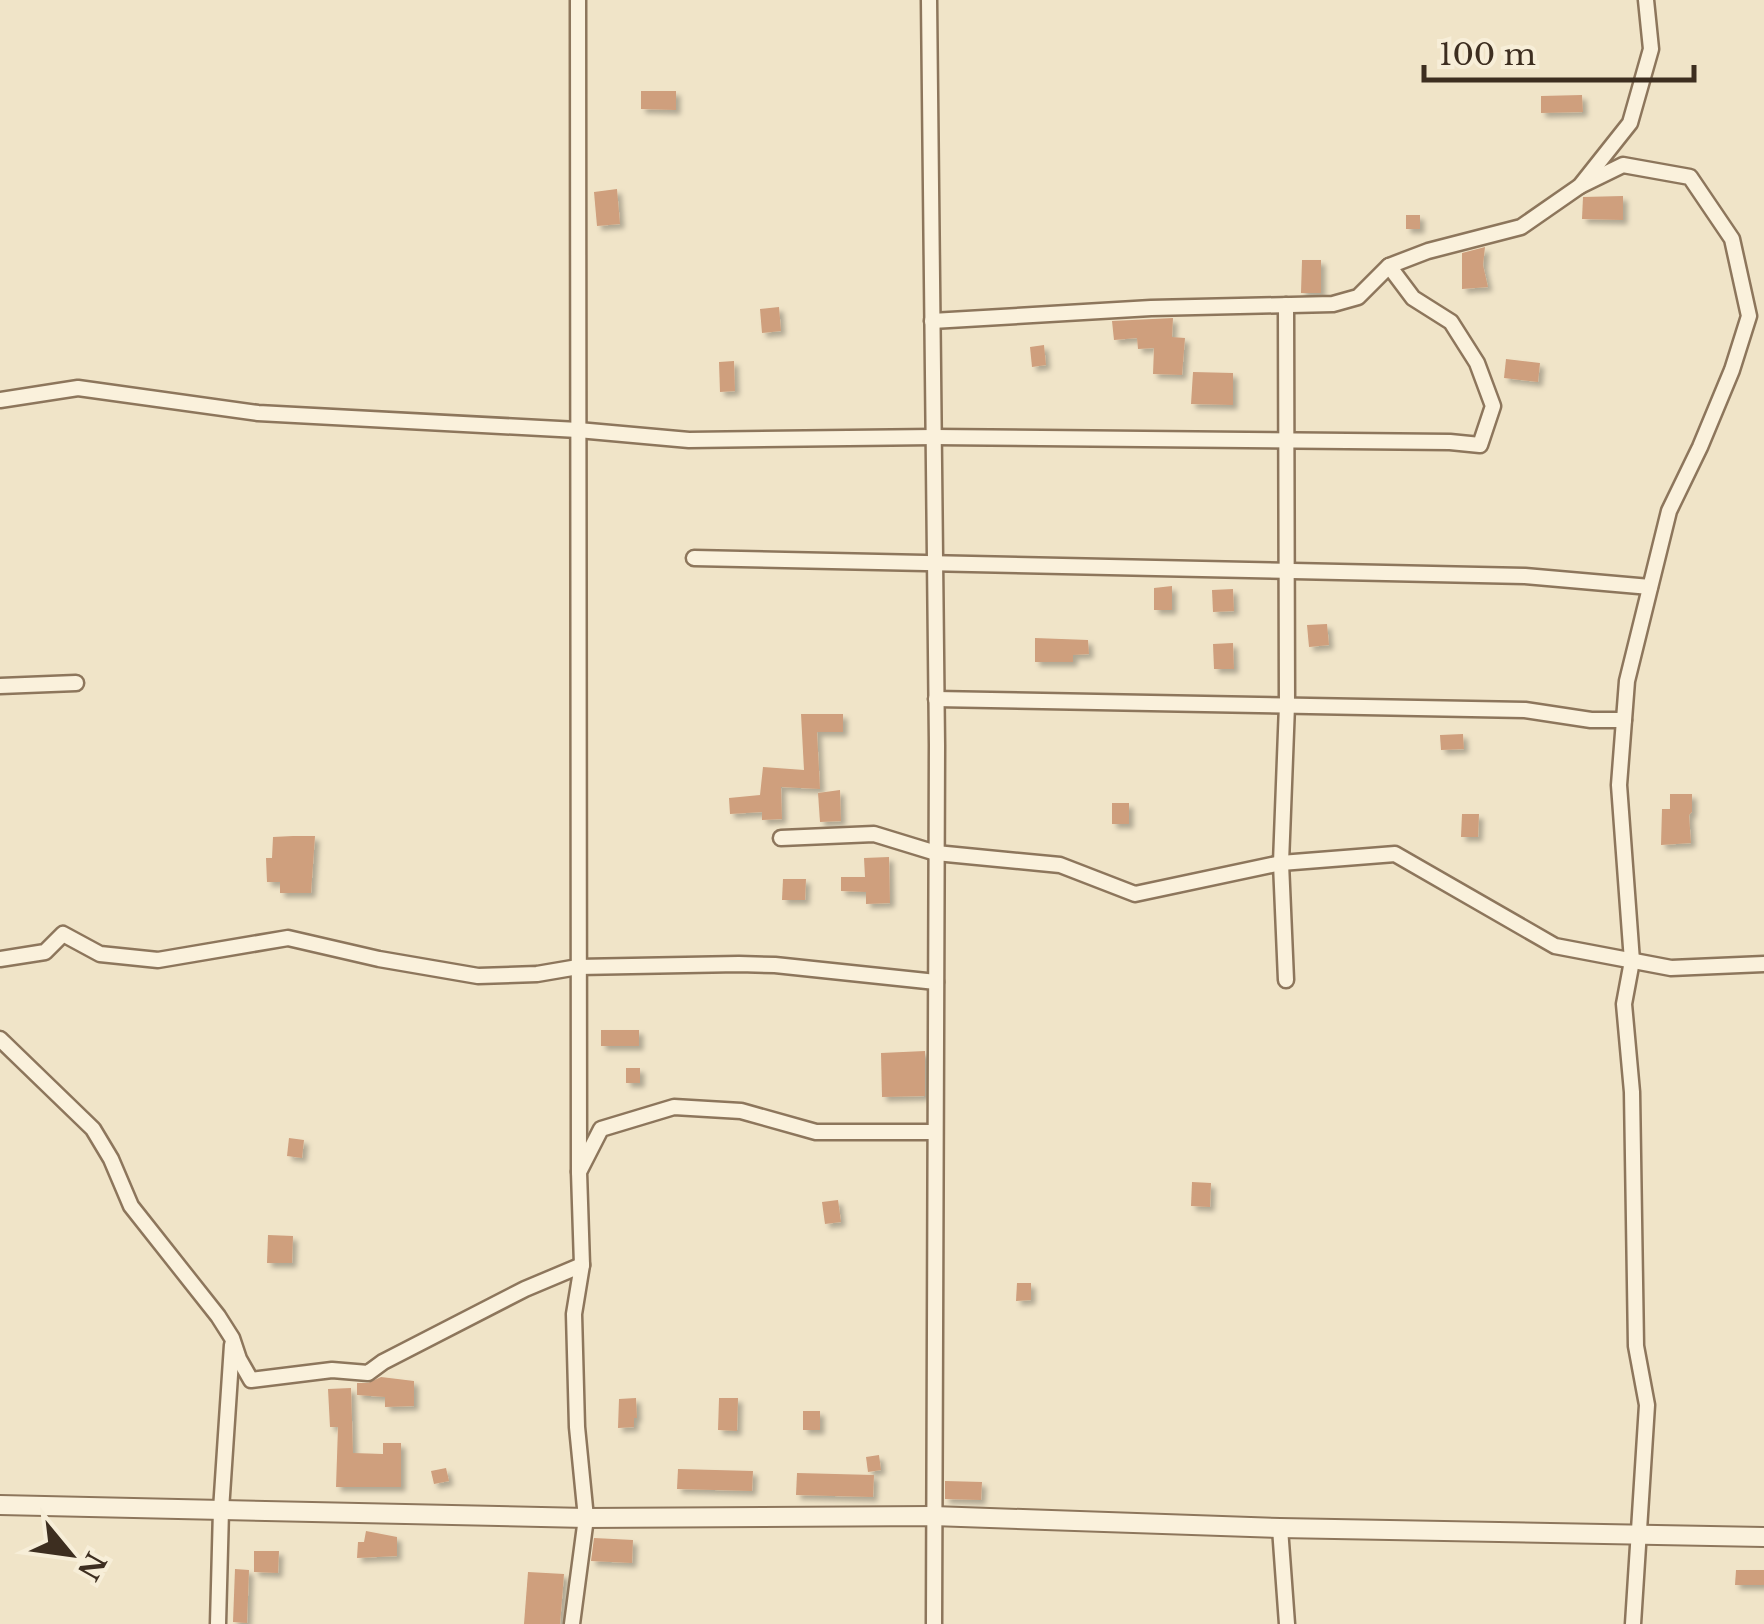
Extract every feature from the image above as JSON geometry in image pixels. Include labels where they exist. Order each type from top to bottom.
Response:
[{"type":"street","points":[[572,1624],[586,1518],[577,1427],[574,1314],[582,1265],[578,1172],[578,0]]},
{"type":"street","points":[[929,0],[936,698],[934,1624]]},
{"type":"street","points":[[1580,186],[1630,123],[1651,49],[1646,0]]},
{"type":"street","points":[[932,321],[1134,309],[1333,304],[1358,297],[1389,266],[1428,251],[1521,227],[1580,186],[1623,165],[1690,176],[1732,239],[1749,316],[1713,416],[1669,511],[1628,681],[1619,785],[1632,960],[1624,1004],[1632,1092],[1636,1346],[1647,1404],[1633,1624]]},
{"type":"street","points":[[0,400],[78,388],[258,413],[578,430],[689,440],[934,437],[1450,442],[1480,446],[1493,406],[1478,363],[1451,322],[1413,298],[1389,266]]},
{"type":"street","points":[[1286,306],[1287,705],[1281,863],[1286,980]]},
{"type":"street","points":[[694,558],[1525,576],[1650,588]]},
{"type":"street","points":[[0,686],[76,683]]},
{"type":"street","points":[[936,698],[1525,710],[1591,720],[1624,720]]},
{"type":"street","points":[[782,838],[874,834],[936,853],[1060,865],[1135,894],[1281,863],[1395,854],[1555,946],[1671,968],[1764,964]]},
{"type":"street","points":[[0,959],[45,952],[63,934],[100,954],[158,960],[288,938],[478,976],[537,974],[578,967],[775,965],[936,982]]},
{"type":"street","points":[[0,1039],[92,1129],[111,1159],[132,1206],[232,1338],[251,1380],[332,1370],[368,1373],[525,1290],[582,1265]]},
{"type":"street","points":[[578,1172],[601,1128],[674,1106],[741,1111],[816,1132],[935,1132]]},
{"type":"street","points":[[218,1624],[232,1338]]},
{"type":"street","points":[[0,1505],[586,1518],[933,1516],[1280,1528],[1764,1537]]},
{"type":"street","points":[[1280,1528],[1287,1624]]},
{"type":"building","points":[[641,91],[676,91],[676,110],[641,109]]},
{"type":"building","points":[[1582,95],[1583,112],[1541,113],[1541,96]]},
{"type":"building","points":[[617,189],[620,224],[597,226],[594,192]]},
{"type":"building","points":[[1623,196],[1623,220],[1582,219],[1583,197]]},
{"type":"building","points":[[1406,215],[1420,215],[1420,229],[1406,229]]},
{"type":"building","points":[[1485,247],[1483,265],[1488,287],[1462,289],[1462,253]]},
{"type":"building","points":[[1302,260],[1321,260],[1321,293],[1301,293]]},
{"type":"building","points":[[779,307],[781,331],[762,333],[760,309]]},
{"type":"building","points":[[1173,318],[1172,337],[1185,338],[1182,375],[1153,374],[1154,348],[1138,349],[1137,338],[1114,340],[1112,321]]},
{"type":"building","points":[[1044,345],[1046,365],[1032,367],[1030,347]]},
{"type":"building","points":[[1506,359],[1540,363],[1538,382],[1504,378]]},
{"type":"building","points":[[734,361],[735,391],[720,392],[719,362]]},
{"type":"building","points":[[1193,372],[1233,373],[1233,405],[1191,404]]},
{"type":"building","points":[[1172,586],[1172,610],[1154,610],[1154,588]]},
{"type":"building","points":[[1233,589],[1234,611],[1213,612],[1212,590]]},
{"type":"building","points":[[1327,624],[1329,645],[1309,647],[1307,625]]},
{"type":"building","points":[[1035,638],[1088,640],[1089,654],[1073,655],[1073,662],[1035,662]]},
{"type":"building","points":[[1233,643],[1234,669],[1214,669],[1213,644]]},
{"type":"building","points":[[801,714],[843,714],[843,732],[817,732],[820,789],[781,787],[782,819],[762,820],[762,812],[730,814],[729,798],[760,795],[763,767],[804,770]]},
{"type":"building","points":[[1463,734],[1464,749],[1441,750],[1440,735]]},
{"type":"building","points":[[840,790],[841,821],[820,822],[818,793]]},
{"type":"building","points":[[1670,794],[1692,794],[1691,843],[1661,845],[1662,809],[1670,809]]},
{"type":"building","points":[[1112,803],[1129,803],[1129,824],[1112,824]]},
{"type":"building","points":[[1462,814],[1479,814],[1478,837],[1461,837]]},
{"type":"building","points":[[315,836],[311,893],[280,893],[280,882],[267,882],[266,858],[272,858],[273,837]]},
{"type":"building","points":[[889,857],[890,903],[866,904],[866,892],[841,891],[841,877],[865,877],[864,858]]},
{"type":"building","points":[[783,879],[806,879],[805,900],[782,900]]},
{"type":"building","points":[[601,1030],[639,1030],[639,1046],[601,1046]]},
{"type":"building","points":[[925,1051],[925,1096],[882,1097],[881,1053]]},
{"type":"building","points":[[626,1068],[640,1068],[640,1083],[626,1083]]},
{"type":"building","points":[[289,1138],[304,1140],[302,1158],[287,1156]]},
{"type":"building","points":[[1192,1182],[1211,1183],[1210,1207],[1191,1206]]},
{"type":"building","points":[[838,1200],[841,1222],[825,1224],[822,1202]]},
{"type":"building","points":[[268,1235],[293,1236],[292,1263],[267,1263]]},
{"type":"building","points":[[1017,1283],[1031,1283],[1031,1300],[1016,1301]]},
{"type":"building","points":[[381,1377],[414,1381],[414,1406],[385,1407],[385,1397],[357,1395],[357,1383]]},
{"type":"building","points":[[351,1388],[353,1453],[383,1454],[383,1443],[401,1443],[401,1487],[336,1487],[338,1427],[330,1427],[328,1389]]},
{"type":"building","points":[[636,1398],[634,1427],[618,1428],[619,1399]]},
{"type":"building","points":[[719,1398],[738,1398],[737,1431],[718,1430]]},
{"type":"building","points":[[803,1411],[820,1411],[820,1430],[803,1430]]},
{"type":"building","points":[[879,1455],[881,1470],[868,1472],[866,1457]]},
{"type":"building","points":[[446,1468],[449,1481],[434,1484],[431,1471]]},
{"type":"building","points":[[678,1469],[753,1471],[752,1491],[677,1489]]},
{"type":"building","points":[[797,1473],[874,1475],[873,1497],[796,1495]]},
{"type":"building","points":[[945,1481],[982,1482],[981,1500],[945,1499]]},
{"type":"building","points":[[366,1531],[397,1537],[397,1556],[357,1558],[358,1542],[364,1542]]},
{"type":"building","points":[[594,1538],[633,1540],[632,1563],[591,1561]]},
{"type":"building","points":[[254,1551],[279,1551],[278,1573],[254,1572]]},
{"type":"building","points":[[235,1569],[249,1570],[247,1623],[233,1622]]},
{"type":"building","points":[[1736,1570],[1764,1570],[1764,1585],[1735,1585]]},
{"type":"building","points":[[528,1572],[564,1574],[560,1624],[524,1624]]}]
